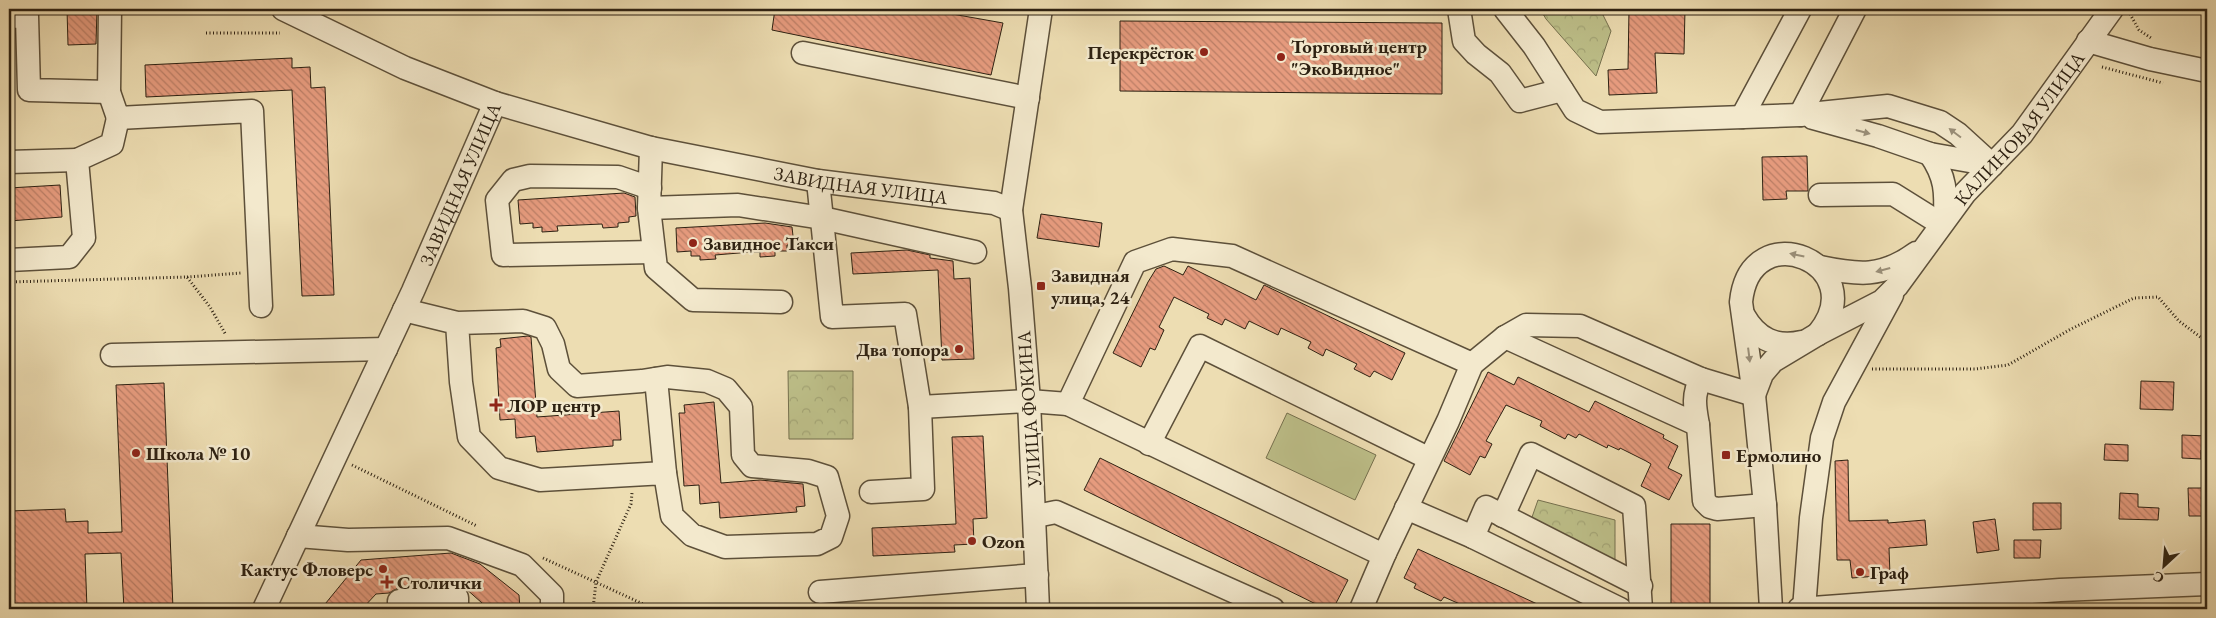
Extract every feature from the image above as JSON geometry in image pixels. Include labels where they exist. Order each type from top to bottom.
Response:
[{"type":"street","points":[[9,162],[77,160],[112,144],[118,118],[109,92],[110,9]]},
{"type":"street","points":[[283,9],[352,37],[405,68],[495,103]]},
{"type":"street","name":"УЛИЦА ФОКИНА","points":[[1038,609],[1036,516],[1030,401],[1020,288],[1010,210],[1041,9]]},
{"type":"street","points":[[1459,9],[1464,41],[1476,54],[1500,73],[1520,100],[1562,90]]},
{"type":"street","points":[[1505,9],[1534,46],[1575,110],[1600,122],[1800,115],[1888,106],[1907,110],[1940,122],[1958,134],[1992,165]]},
{"type":"street","points":[[1742,117],[1800,9]]},
{"type":"street","points":[[1800,115],[1855,9]]},
{"type":"street","name":"КАЛИНОВАЯ УЛИЦА","points":[[1924,246],[1965,193],[2022,134],[2112,9]]},
{"type":"street","points":[[9,17],[27,16],[29,90],[109,92]]},
{"type":"street","points":[[2088,41],[2150,59],[2207,72]]},
{"type":"street","points":[[803,53],[1028,98]]},
{"type":"street","name":"ЗАВИДНАЯ УЛИЦА","points":[[264,609],[404,310],[495,103],[651,148],[818,180],[994,203],[1010,210]]},
{"type":"street","points":[[118,118],[252,110],[261,306]]},
{"type":"street","points":[[1800,115],[1878,136],[1930,154],[1992,165]]},
{"type":"street","points":[[651,148],[649,198],[656,268],[693,300],[780,302]]},
{"type":"street","points":[[1820,196],[1893,194],[1943,222],[1946,188],[1940,168],[1930,154]]},
{"type":"street","points":[[9,260],[69,257],[84,238],[77,160]]},
{"type":"street","points":[[653,252],[503,255],[497,200],[513,180],[530,176],[618,177],[649,198],[738,206],[822,218],[975,252]]},
{"type":"street","points":[[818,180],[832,317],[906,314],[920,407],[923,489],[870,492]]},
{"type":"street","points":[[1820,267],[1848,272],[1876,272],[1900,265],[1924,246]]},
{"type":"street","points":[[1804,609],[1811,518],[1822,438],[1834,402],[1851,369],[1897,286],[1924,246]]},
{"type":"street","points":[[1068,404],[1135,262],[1172,249],[1232,256],[1472,364]]},
{"type":"street","points":[[1744,315],[1750,327],[1762,337],[1775,344],[1790,345],[1811,338],[1827,322],[1833,300],[1828,278],[1820,267],[1809,258],[1796,254],[1782,253],[1768,257],[1757,264],[1748,275],[1742,288],[1741,302],[1754,395],[1764,505],[1771,609]]},
{"type":"street","points":[[1754,395],[1762,374],[1773,361],[1811,338],[1882,301],[1897,286]]},
{"type":"street","points":[[404,310],[457,323],[523,321],[546,328],[553,344],[558,369],[577,386],[667,377],[707,381],[726,389],[741,407],[743,455],[752,466],[808,471],[827,478],[838,516],[831,536],[817,544],[724,547],[692,535],[672,516],[665,474],[656,379]]},
{"type":"street","points":[[457,323],[469,437],[499,468],[540,480],[665,474]]},
{"type":"street","points":[[1365,608],[1385,553],[1428,458],[1448,420],[1472,364],[1505,337],[1526,325],[1580,326],[1701,379],[1754,395]]},
{"type":"street","points":[[1505,337],[1698,425]]},
{"type":"street","points":[[1149,444],[1200,346],[1428,458]]},
{"type":"street","points":[[112,355],[386,349]]},
{"type":"street","points":[[1701,379],[1695,390],[1694,408],[1698,425],[1704,501],[1710,507],[1717,509],[1764,505]]},
{"type":"street","points":[[920,407],[1030,401],[1068,404],[1377,552],[1385,553]]},
{"type":"street","points":[[1503,516],[1531,454],[1634,506],[1642,609]]},
{"type":"street","points":[[1474,537],[1486,507],[1641,586]]},
{"type":"street","points":[[1406,508],[1474,537],[1620,609]]},
{"type":"street","points":[[1036,516],[1056,512],[1273,609]]},
{"type":"street","points":[[298,536],[348,540],[448,538],[522,565],[552,595],[552,609]]},
{"type":"street","points":[[820,592],[1037,575]]},
{"type":"street","points":[[1799,609],[2060,590],[2207,584]]},
{"type":"street","points":[[399,609],[399,602],[457,598],[457,609]]},
{"type":"path","points":[[2129,9],[2131,19],[2139,30],[2152,39]]},
{"type":"path","points":[[206,33],[280,33]]},
{"type":"path","points":[[9,282],[187,277],[259,272]]},
{"type":"path","points":[[187,277],[210,307],[236,353]]},
{"type":"path","points":[[1851,369],[1975,369],[2008,365],[2071,329],[2134,298],[2158,297],[2179,321],[2207,342]]},
{"type":"path","points":[[593,609],[596,582],[631,504],[632,475]]},
{"type":"green space","points":[[1540,9],[1600,9],[1611,31],[1596,76],[1546,19]]},
{"type":"green space","points":[[788,371],[853,371],[853,439],[789,439]]},
{"type":"green space","points":[[1287,413],[1376,455],[1355,500],[1266,458]]},
{"type":"green space","points":[[1538,500],[1615,520],[1615,560],[1531,520]]},
{"type":"building","points":[[67,9],[97,9],[96,44],[68,45]]},
{"type":"building","points":[[775,9],[924,9],[1003,23],[991,75],[772,30]]},
{"type":"building","points":[[1629,9],[1685,9],[1684,54],[1655,53],[1657,93],[1609,95],[1608,70],[1628,69]]},
{"type":"building","name":"Торговый центр \"ЭкоВидное\"","points":[[1120,21],[1442,23],[1442,94],[1120,91]]},
{"type":"building","points":[[292,58],[292,68],[310,67],[311,88],[325,87],[334,295],[302,296],[292,90],[146,97],[145,65]]},
{"type":"building","points":[[1807,156],[1808,191],[1786,191],[1787,199],[1763,200],[1762,157]]},
{"type":"building","points":[[60,185],[62,217],[9,221],[9,188]]},
{"type":"building","points":[[624,193],[635,197],[636,216],[629,217],[629,222],[618,223],[618,227],[603,228],[602,224],[557,226],[558,231],[542,232],[542,227],[533,228],[533,223],[520,224],[518,200]]},
{"type":"building","points":[[1041,214],[1102,223],[1099,247],[1037,238]]},
{"type":"building","points":[[765,223],[792,227],[794,245],[787,245],[787,251],[775,251],[775,256],[760,257],[760,252],[751,252],[715,255],[716,259],[700,260],[700,256],[691,256],[691,251],[677,252],[676,228]]},
{"type":"building","points":[[907,250],[930,255],[930,258],[953,261],[954,279],[970,278],[974,359],[942,360],[938,270],[853,274],[851,253]]},
{"type":"building","points":[[1164,266],[1183,275],[1188,266],[1256,300],[1264,285],[1405,353],[1392,380],[1374,371],[1370,377],[1354,369],[1357,364],[1326,349],[1323,356],[1308,348],[1311,342],[1281,328],[1278,335],[1249,321],[1245,329],[1225,319],[1222,325],[1207,318],[1209,314],[1174,297],[1159,327],[1164,330],[1155,350],[1150,348],[1141,367],[1113,353],[1148,282],[1156,269]]},
{"type":"building","points":[[531,337],[537,417],[619,411],[621,440],[613,440],[613,446],[537,452],[535,436],[516,438],[515,419],[500,420],[496,348],[501,347],[500,339]]},
{"type":"building","points":[[1488,372],[1514,385],[1518,377],[1589,412],[1595,401],[1664,435],[1663,438],[1678,446],[1668,468],[1682,475],[1669,500],[1641,486],[1651,464],[1646,461],[1620,448],[1619,450],[1608,445],[1607,448],[1579,434],[1576,438],[1568,434],[1565,439],[1540,426],[1542,421],[1506,405],[1486,441],[1492,444],[1485,458],[1480,456],[1470,475],[1444,461]]},
{"type":"building","points":[[2141,381],[2174,382],[2173,410],[2140,409]]},
{"type":"building","points":[[164,383],[173,609],[124,609],[121,553],[85,554],[87,609],[9,609],[9,511],[65,509],[66,522],[88,521],[88,533],[122,532],[116,385]]},
{"type":"building","points":[[714,402],[721,483],[760,480],[803,484],[805,506],[796,507],[797,512],[720,518],[719,502],[700,504],[699,485],[684,486],[679,413],[685,413],[684,405]]},
{"type":"building","points":[[2182,435],[2207,436],[2207,450],[2201,450],[2201,459],[2182,458]]},
{"type":"building","points":[[983,436],[987,518],[973,519],[974,544],[954,545],[955,552],[873,556],[872,528],[956,524],[952,437]]},
{"type":"building","points":[[2105,444],[2128,445],[2128,461],[2104,460]]},
{"type":"building","points":[[1100,458],[1348,580],[1333,609],[1326,609],[1084,490]]},
{"type":"building","points":[[1848,460],[1849,521],[1888,520],[1888,523],[1925,520],[1927,545],[1889,548],[1890,575],[1852,578],[1850,560],[1837,560],[1835,461]]},
{"type":"building","points":[[2188,488],[2207,488],[2207,516],[2189,516]]},
{"type":"building","points":[[2120,493],[2138,494],[2138,507],[2159,508],[2158,520],[2119,519]]},
{"type":"building","points":[[2033,503],[2061,503],[2061,529],[2033,530]]},
{"type":"building","points":[[1995,519],[1999,550],[1977,553],[1973,522]]},
{"type":"building","points":[[1671,524],[1710,524],[1710,609],[1671,609]]},
{"type":"building","points":[[2014,540],[2041,540],[2040,558],[2014,558]]},
{"type":"building","points":[[1418,549],[1548,609],[1471,609],[1444,597],[1441,601],[1414,588],[1416,584],[1404,578]]},
{"type":"building","points":[[451,553],[480,564],[519,595],[520,609],[482,609],[482,603],[464,587],[456,585],[398,588],[389,593],[376,594],[362,609],[321,609],[361,560]]},
{"type":"place","name":"Перекрёсток","points":[[1204,52]]},
{"type":"place","name":"Торговый центр \"ЭкоВидное\"","points":[[1281,57]]},
{"type":"place","name":"Завидное Такси","points":[[693,243]]},
{"type":"place","name":"Завидная улица, 24","points":[[1041,286]]},
{"type":"place","name":"Два топора","points":[[959,349]]},
{"type":"place","name":"ЛОР центр","points":[[496,405]]},
{"type":"place","name":"Школа № 10","points":[[136,453]]},
{"type":"place","name":"Ермолино","points":[[1726,455]]},
{"type":"place","name":"Ozon","points":[[972,541]]},
{"type":"place","name":"Кактус Фловерс","points":[[383,569]]},
{"type":"place","name":"Граф","points":[[1860,572]]},
{"type":"place","name":"Столички","points":[[387,582]]}]
